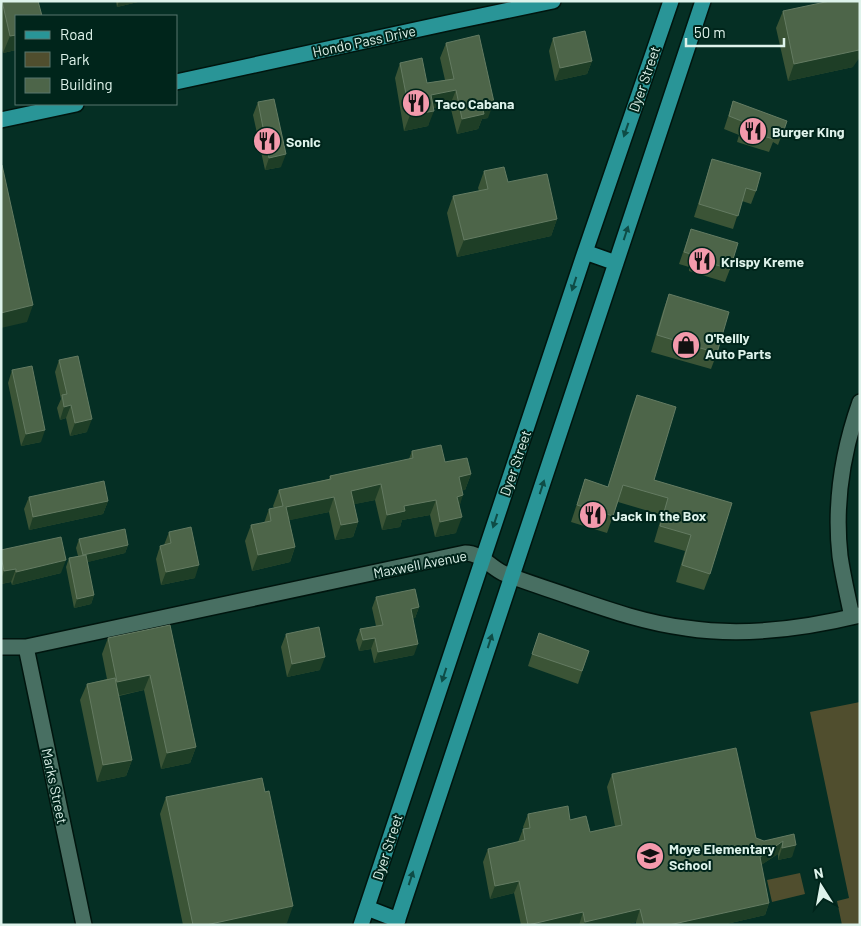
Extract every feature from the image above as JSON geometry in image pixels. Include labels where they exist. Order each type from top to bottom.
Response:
[{"type":"main road","name":"Hondo Pass Drive","points":[[178,82],[553,1]]},
{"type":"main road","name":"Dyer Street","points":[[361,925],[584,252],[671,1]]},
{"type":"main road","points":[[367,908],[397,922],[703,1]]},
{"type":"main road","points":[[1,120],[71,105]]},
{"type":"main road","points":[[584,252],[616,263]]},
{"type":"street","points":[[856,616],[840,558],[838,506],[846,446],[860,402]]},
{"type":"street","name":"Maxwell Avenue","points":[[1,647],[26,647],[458,554],[470,553],[483,558],[498,570],[512,576],[611,611],[686,628],[732,632],[790,629],[856,616]]},
{"type":"street","name":"Marks Street","points":[[26,647],[84,925]]},
{"type":"green space","points":[[860,702],[860,925],[842,925],[837,901],[849,898],[810,712]]},
{"type":"green space","points":[[800,873],[805,894],[772,902],[767,880]]},
{"type":"building","points":[[2,1],[38,1],[42,15],[15,15],[15,35],[10,36]]},
{"type":"building","points":[[830,1],[860,1],[860,49],[794,64],[783,11]]},
{"type":"building","points":[[585,31],[592,61],[560,68],[553,38]]},
{"type":"building","points":[[479,35],[494,102],[482,105],[484,114],[462,119],[456,90],[431,95],[434,111],[410,115],[400,63],[422,58],[427,83],[454,79],[446,43]]},
{"type":"building","points":[[274,99],[286,154],[269,158],[258,102]]},
{"type":"building","points":[[733,101],[787,121],[783,133],[777,130],[773,139],[742,129],[744,122],[729,116]]},
{"type":"building","points":[[712,159],[761,173],[756,191],[746,188],[738,216],[699,204]]},
{"type":"building","points":[[1,166],[33,305],[1,313]]},
{"type":"building","points":[[504,167],[508,182],[547,174],[557,219],[464,240],[453,196],[488,189],[484,171]]},
{"type":"building","points":[[691,229],[738,243],[730,269],[693,258],[694,255],[684,252]]},
{"type":"building","points":[[669,294],[729,312],[717,353],[657,335]]},
{"type":"building","points":[[78,356],[92,419],[75,423],[71,405],[64,407],[62,395],[67,394],[59,360]]},
{"type":"building","points":[[32,366],[45,430],[26,434],[12,370]]},
{"type":"building","points":[[637,395],[676,407],[654,480],[732,503],[710,574],[682,565],[691,535],[660,526],[668,498],[623,485],[613,516],[577,505],[585,479],[608,487]]},
{"type":"building","points":[[441,445],[445,462],[467,458],[471,474],[459,477],[463,495],[457,497],[462,517],[440,522],[436,500],[404,506],[405,511],[387,515],[381,484],[351,491],[358,522],[341,525],[334,497],[286,507],[295,547],[258,555],[251,525],[271,521],[269,509],[283,506],[279,490],[331,479],[330,476],[413,458],[412,451]]},
{"type":"building","points":[[104,481],[108,501],[33,517],[29,497]]},
{"type":"building","points":[[191,527],[199,565],[166,572],[160,546],[171,543],[169,532]]},
{"type":"building","points":[[125,529],[128,545],[83,555],[79,539]]},
{"type":"building","points":[[61,537],[66,560],[16,572],[16,569],[4,571],[1,550]]},
{"type":"building","points":[[86,555],[94,595],[77,599],[69,558]]},
{"type":"building","points":[[415,589],[419,607],[411,609],[418,644],[378,652],[375,638],[363,640],[360,629],[383,625],[376,597]]},
{"type":"building","points":[[170,625],[196,747],[167,753],[150,675],[117,682],[108,638]]},
{"type":"building","points":[[319,627],[325,657],[292,664],[286,634]]},
{"type":"building","points":[[539,633],[589,651],[582,671],[532,654]]},
{"type":"building","points":[[115,678],[132,760],[103,765],[87,684]]},
{"type":"building","points":[[736,748],[756,838],[764,841],[794,834],[796,845],[782,848],[783,841],[760,857],[769,903],[669,925],[644,925],[640,909],[585,922],[583,912],[528,925],[519,881],[495,886],[488,849],[525,840],[523,829],[530,828],[528,814],[568,806],[570,820],[586,816],[590,832],[622,825],[612,774]]},
{"type":"building","points":[[262,778],[265,792],[269,791],[293,906],[206,925],[193,925],[166,797]]},
{"type":"place","name":"Taco Cabana","points":[[416,103]]},
{"type":"place","name":"Burger King","points":[[753,131]]},
{"type":"place","name":"Sonic","points":[[267,141]]},
{"type":"place","name":"Krispy Kreme","points":[[702,261]]},
{"type":"place","name":"O'Reilly Auto Parts","points":[[686,345]]},
{"type":"place","name":"Jack in the Box","points":[[593,515]]},
{"type":"place","name":"Moye Elementary School","points":[[650,856]]}]
